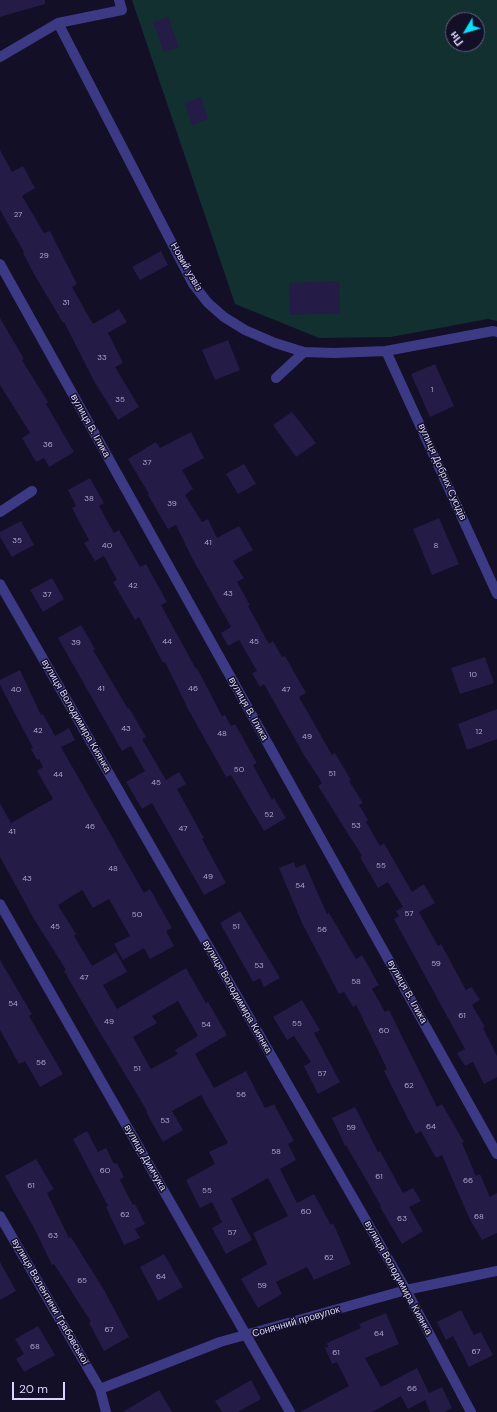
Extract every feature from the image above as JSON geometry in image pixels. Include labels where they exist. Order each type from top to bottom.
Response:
[{"type":"street","points":[[0,57],[58,23],[122,10],[119,0]]},
{"type":"street","name":"Новий узвіз","points":[[58,23],[193,284],[208,303],[224,317],[245,330],[274,343],[304,352],[334,353],[386,351],[493,331],[497,332]]},
{"type":"street","name":"вулиця В. Ілика","points":[[0,264],[497,1154]]},
{"type":"street","name":"вулиця Добрих Сусідів","points":[[386,351],[497,594]]},
{"type":"street","points":[[276,378],[304,352]]},
{"type":"street","points":[[0,512],[32,491]]},
{"type":"street","name":"вулиця Володимира Киянка","points":[[0,584],[406,1290],[471,1412]]},
{"type":"street","name":"вулиця Димчука","points":[[0,904],[290,1412]]},
{"type":"street","name":"вулиця Валентини Грабовської","points":[[0,1216],[100,1389],[106,1412]]},
{"type":"street","name":"Сонячний провулок","points":[[100,1389],[220,1342],[406,1290],[497,1271]]},
{"type":"green space","points":[[132,0],[497,0],[497,321],[488,319],[391,337],[319,338],[235,304]]},
{"type":"building","points":[[0,0],[45,0],[45,4],[0,17]]},
{"type":"building","points":[[168,17],[179,47],[164,52],[153,22]]},
{"type":"building","points":[[201,97],[208,119],[192,125],[185,103]]},
{"type":"building","points":[[0,150],[12,172],[23,166],[35,188],[22,196],[44,233],[50,231],[77,284],[72,287],[93,324],[119,309],[127,322],[108,333],[123,363],[115,367],[139,407],[118,420],[94,381],[64,322],[63,323],[34,274],[23,253],[24,252],[0,210]]},
{"type":"building","points":[[161,251],[168,265],[140,280],[132,267]]},
{"type":"building","points":[[339,281],[340,313],[290,315],[289,283]]},
{"type":"building","points":[[0,318],[24,359],[22,360],[48,402],[46,404],[74,452],[49,467],[44,458],[36,462],[22,438],[30,433],[0,385]]},
{"type":"building","points":[[228,340],[240,370],[215,380],[202,350]]},
{"type":"building","points":[[435,364],[454,406],[430,417],[411,374]]},
{"type":"building","points":[[292,412],[316,443],[296,457],[273,425]]},
{"type":"building","points":[[191,432],[204,458],[182,470],[193,489],[185,495],[202,522],[208,519],[217,538],[239,526],[253,550],[233,561],[244,578],[237,582],[250,605],[248,606],[269,644],[273,641],[282,657],[285,656],[306,693],[299,697],[332,755],[335,753],[351,780],[349,781],[363,803],[359,805],[368,820],[366,822],[380,846],[384,843],[412,892],[424,884],[435,903],[419,912],[438,946],[441,944],[466,990],[472,987],[480,1000],[472,1005],[485,1027],[483,1028],[497,1056],[497,1077],[484,1084],[473,1062],[465,1066],[457,1053],[465,1049],[394,919],[399,916],[396,911],[403,907],[388,882],[378,888],[360,857],[362,856],[318,786],[322,783],[304,755],[264,684],[260,687],[252,673],[257,671],[239,640],[228,646],[221,633],[231,627],[191,556],[176,525],[168,529],[128,459],[156,442],[160,448]]},
{"type":"building","points":[[244,464],[256,484],[238,494],[226,474]]},
{"type":"building","points":[[90,478],[104,503],[99,506],[114,533],[119,530],[140,567],[146,564],[167,602],[161,605],[196,669],[197,668],[222,716],[225,715],[231,726],[235,724],[257,763],[253,765],[272,800],[274,798],[286,818],[264,831],[231,775],[226,777],[188,709],[165,662],[163,663],[139,617],[135,620],[113,582],[117,580],[104,556],[95,561],[84,543],[89,540],[72,508],[76,506],[68,490]]},
{"type":"building","points":[[439,518],[459,564],[432,575],[413,529]]},
{"type":"building","points":[[21,521],[34,545],[12,557],[0,537],[0,532]]},
{"type":"building","points":[[52,578],[64,599],[43,612],[30,590]]},
{"type":"building","points":[[81,625],[95,649],[93,650],[146,737],[142,739],[166,780],[179,772],[186,784],[177,789],[204,838],[202,839],[226,883],[204,895],[152,803],[142,809],[126,782],[145,771],[131,746],[122,751],[58,638]]},
{"type":"building","points":[[485,657],[494,683],[460,694],[451,668]]},
{"type":"building","points":[[20,670],[41,715],[43,714],[55,736],[69,728],[75,740],[61,747],[144,893],[150,889],[172,928],[166,931],[174,946],[150,959],[144,948],[123,960],[114,944],[130,936],[109,899],[93,908],[82,890],[58,905],[76,934],[74,936],[92,966],[116,952],[127,972],[103,985],[117,1009],[186,968],[206,1003],[208,1002],[227,1035],[195,1054],[214,1088],[246,1071],[265,1108],[274,1104],[294,1141],[288,1144],[296,1160],[280,1169],[297,1203],[314,1194],[331,1225],[333,1223],[351,1264],[314,1280],[307,1267],[276,1282],[282,1294],[258,1308],[241,1279],[267,1264],[253,1233],[288,1216],[268,1178],[231,1199],[252,1240],[226,1254],[212,1228],[222,1222],[212,1202],[200,1208],[186,1180],[215,1164],[209,1152],[228,1143],[201,1095],[172,1111],[183,1130],[163,1142],[146,1112],[147,1111],[64,971],[66,970],[34,919],[0,857],[0,803],[11,823],[53,799],[37,771],[43,767],[31,749],[33,748],[0,685],[0,680]],"holes":[[[178,1001],[198,1036],[175,1050],[178,1054],[151,1069],[133,1037],[157,1023],[152,1016]]]},
{"type":"building","points":[[497,709],[497,739],[467,750],[458,724]]},
{"type":"building","points":[[294,862],[296,868],[305,864],[327,914],[329,913],[356,959],[362,955],[379,985],[372,989],[385,1012],[389,1010],[437,1107],[442,1104],[464,1142],[462,1143],[476,1176],[480,1174],[490,1197],[497,1193],[497,1233],[482,1240],[470,1220],[442,1155],[436,1158],[421,1131],[416,1134],[409,1121],[384,1071],[387,1069],[356,1005],[353,1007],[344,992],[339,994],[302,923],[279,868]]},
{"type":"building","points":[[240,911],[280,978],[264,987],[260,978],[253,982],[220,923]]},
{"type":"building","points":[[0,960],[32,1014],[29,1016],[63,1074],[40,1087],[25,1061],[19,1064],[0,1030]]},
{"type":"building","points":[[302,1000],[320,1030],[314,1033],[340,1082],[318,1094],[304,1066],[311,1062],[294,1036],[287,1040],[273,1017]]},
{"type":"building","points":[[355,1107],[378,1152],[380,1151],[403,1193],[413,1188],[421,1201],[409,1207],[423,1231],[402,1244],[346,1145],[345,1146],[332,1118]]},
{"type":"building","points":[[87,1131],[98,1152],[106,1148],[114,1164],[117,1163],[124,1177],[120,1180],[145,1224],[135,1229],[140,1238],[124,1245],[106,1207],[108,1206],[73,1139]]},
{"type":"building","points":[[36,1159],[54,1189],[47,1193],[69,1238],[71,1237],[104,1290],[129,1337],[104,1351],[89,1323],[91,1322],[54,1264],[52,1265],[34,1228],[5,1176]]},
{"type":"building","points":[[164,1254],[183,1287],[158,1301],[140,1267]]},
{"type":"building","points":[[0,1262],[16,1291],[0,1300]]},
{"type":"building","points":[[461,1310],[474,1335],[481,1332],[493,1355],[469,1367],[453,1336],[446,1340],[437,1322]]},
{"type":"building","points":[[386,1313],[399,1344],[365,1358],[381,1387],[417,1368],[429,1393],[442,1387],[452,1408],[445,1412],[430,1412],[425,1400],[408,1409],[401,1396],[372,1412],[300,1412],[349,1386],[337,1362],[332,1364],[325,1348],[328,1347],[327,1343],[361,1328],[359,1324]]},
{"type":"building","points":[[38,1326],[55,1355],[24,1372],[16,1359],[24,1354],[15,1339]]},
{"type":"building","points":[[251,1380],[261,1399],[238,1412],[222,1412],[215,1401]]},
{"type":"building","points":[[159,1390],[172,1412],[123,1412]]}]
